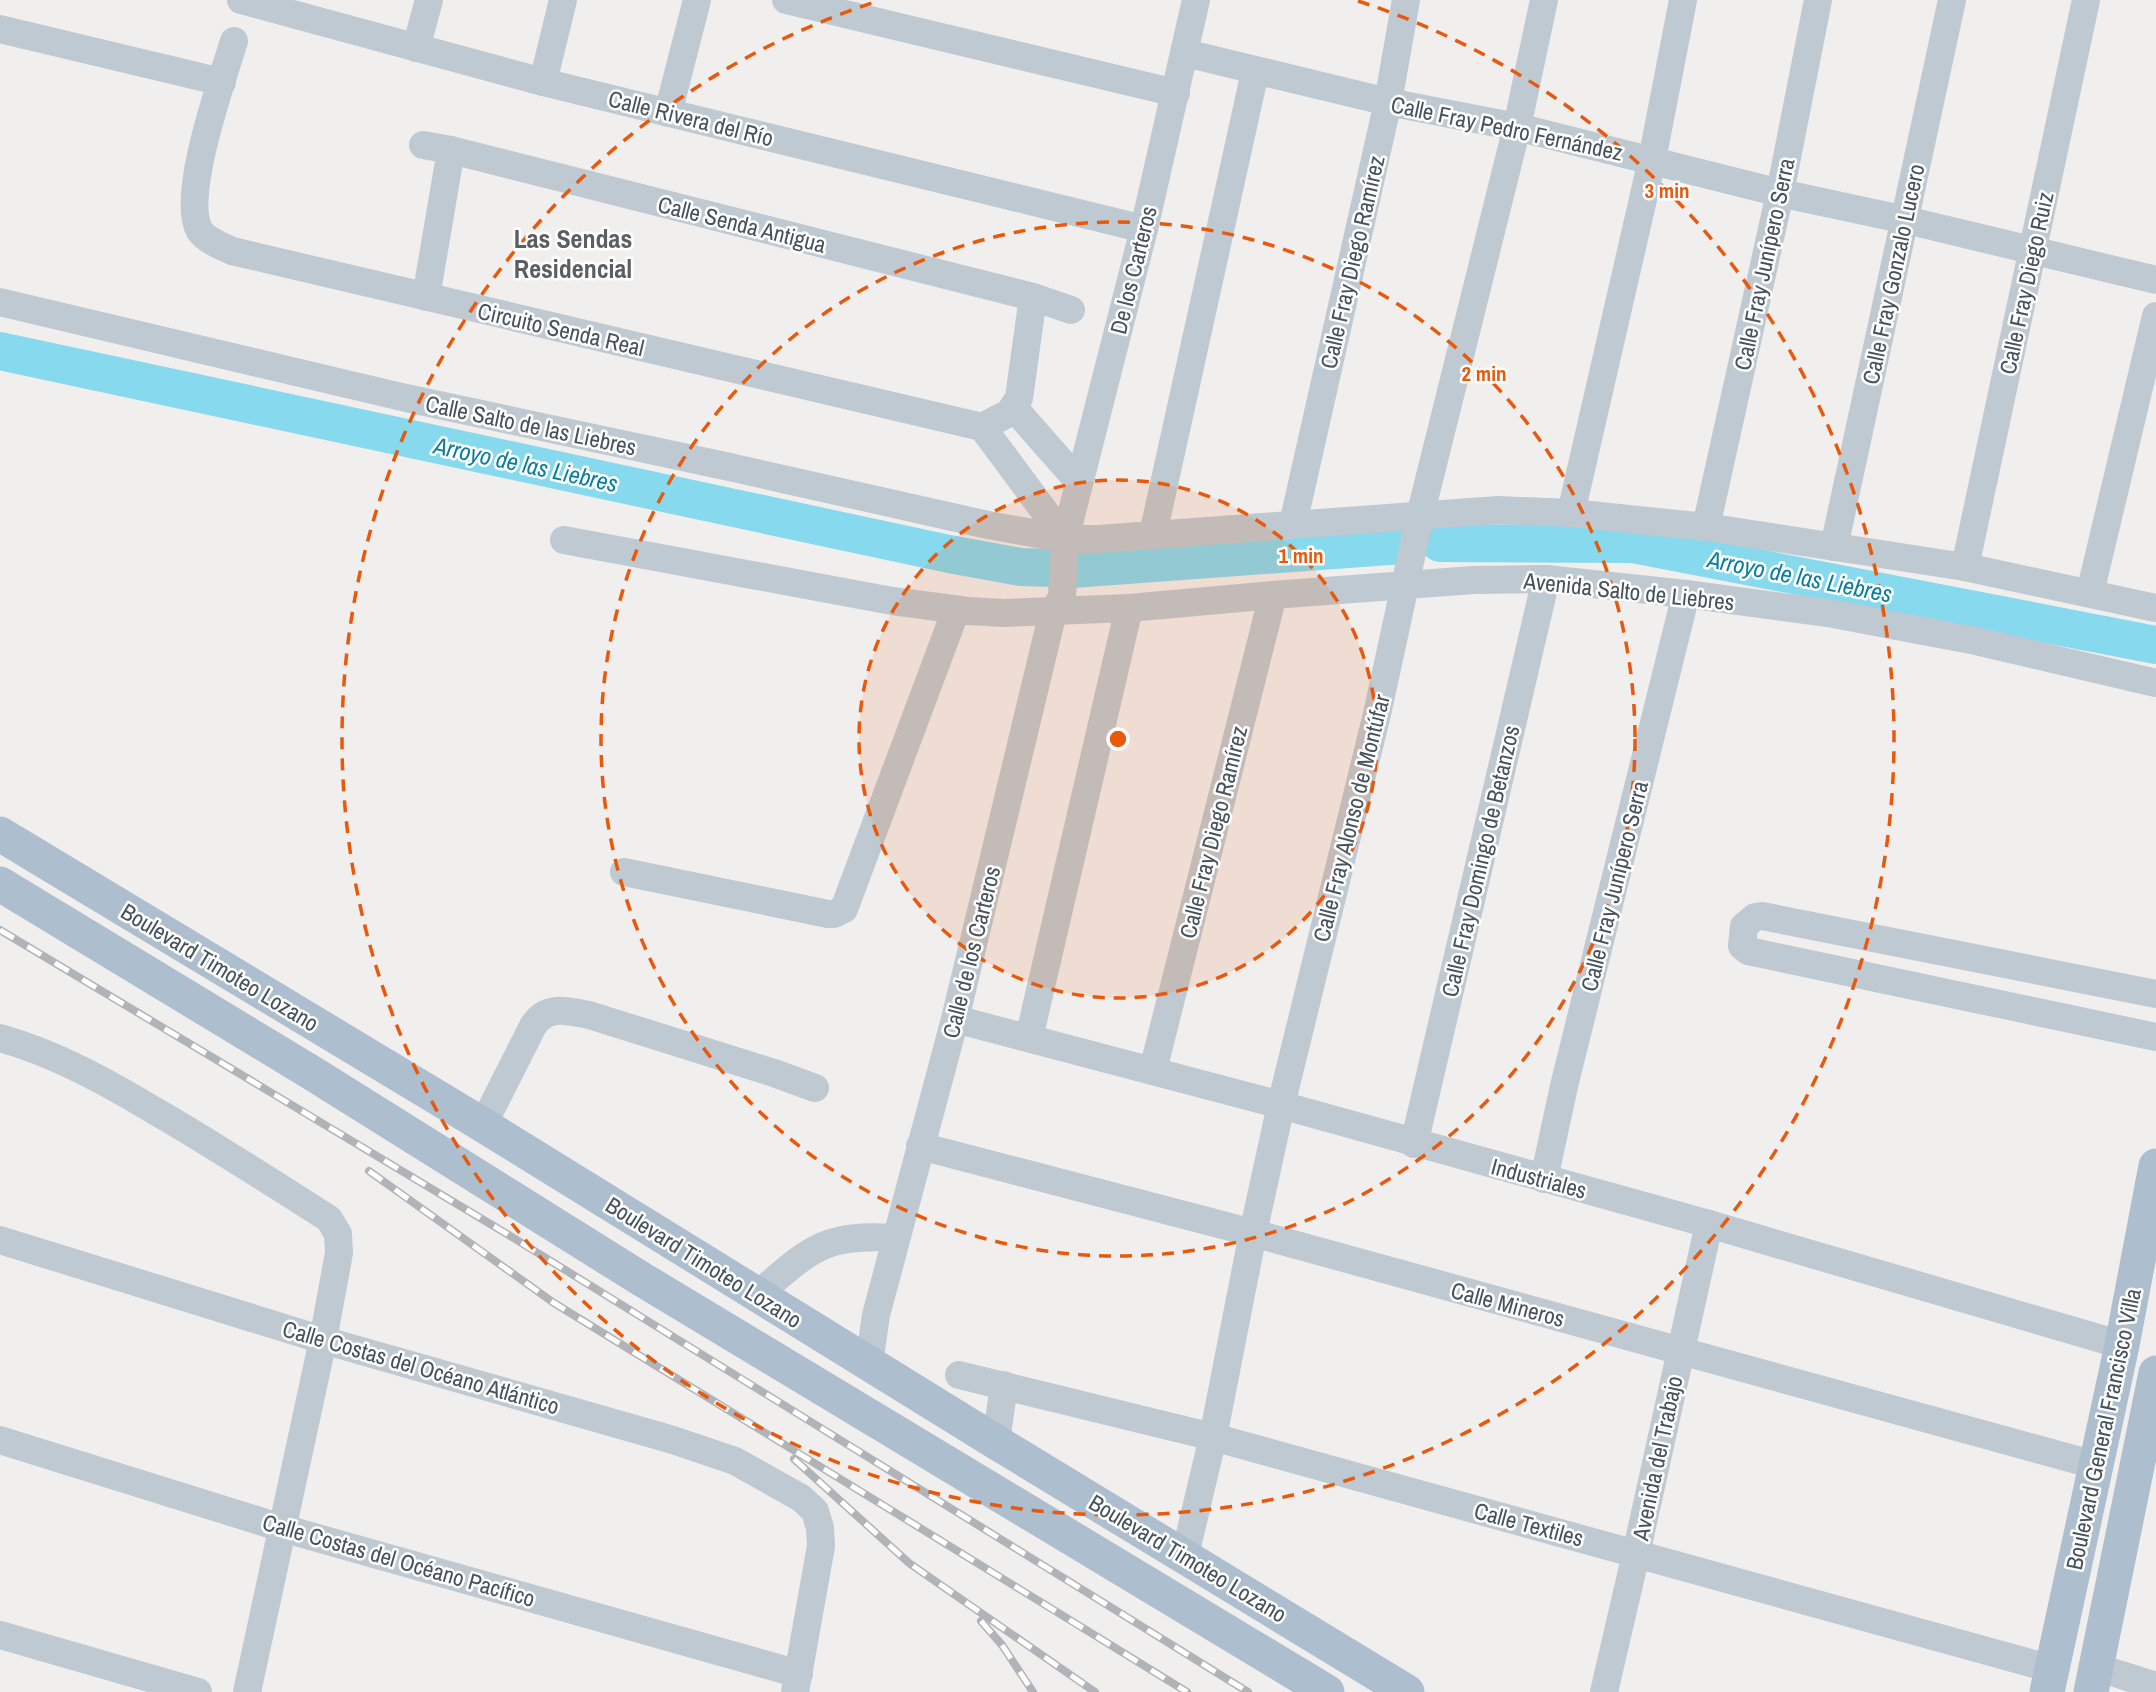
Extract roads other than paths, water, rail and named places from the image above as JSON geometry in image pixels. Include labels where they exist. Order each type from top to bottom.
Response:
[{"type":"main road","name":"Boulevard Timoteo Lozano","points":[[0,834],[483,1125],[1407,1692]]},
{"type":"main road","name":"Boulevard Timoteo Lozano","points":[[0,884],[312,1073],[643,1280],[1327,1692]]},
{"type":"main road","name":"Boulevard General Francisco Villa","points":[[2050,1681],[2122,1345],[2156,1166]]},
{"type":"main road","name":"Boulevard General Francisco Villa","points":[[2094,1679],[2156,1373]]},
{"type":"street","name":"Calle Rivera del Río","points":[[241,0],[277,4],[416,48],[543,82],[1144,229]]},
{"type":"street","points":[[416,48],[429,0]]},
{"type":"street","points":[[543,82],[563,0]]},
{"type":"street","points":[[668,113],[698,0]]},
{"type":"street","points":[[786,0],[1176,93]]},
{"type":"street","name":"De los Carteros","points":[[1064,547],[1144,229],[1196,0]]},
{"type":"street","name":"Calle Fray Diego Ramírez","points":[[1293,524],[1388,102],[1406,0]]},
{"type":"street","name":"Calle Fray Alonso de Montúfar","points":[[1185,1555],[1213,1437],[1252,1233],[1281,1105],[1517,127],[1544,0]]},
{"type":"street","points":[[1571,513],[1652,160],[1683,0]]},
{"type":"street","name":"Calle Fray Junípero Serra","points":[[1706,527],[1780,193],[1818,0]]},
{"type":"street","name":"Calle Fray Gonzalo Lucero","points":[[1834,547],[1952,0]]},
{"type":"street","name":"Calle Fray Diego Ruiz","points":[[1965,567],[2086,0]]},
{"type":"street","points":[[0,29],[222,82]]},
{"type":"street","name":"Circuito Senda Real","points":[[234,41],[195,178],[195,220],[201,232],[232,251],[982,427]]},
{"type":"street","name":"Calle Fray Pedro Fernández","points":[[1185,53],[1388,102],[1517,127],[1780,193],[2156,280]]},
{"type":"street","points":[[1153,534],[1255,72]]},
{"type":"street","name":"Calle Senda Antigua","points":[[423,145],[1032,297],[1072,310]]},
{"type":"street","points":[[426,297],[451,150]]},
{"type":"street","points":[[1032,297],[1021,389],[1014,408],[1004,417],[982,427],[1064,547],[1153,534],[1293,524],[1420,523],[1498,510],[1571,513],[1706,527],[1965,567],[2156,608]]},
{"type":"street","name":"Calle Salto de las Liebres","points":[[0,302],[406,398],[998,528],[1064,547]]},
{"type":"street","points":[[2090,593],[2156,316]]},
{"type":"street","points":[[1014,408],[1079,482]]},
{"type":"street","name":"Avenida Salto de Liebres","points":[[564,540],[892,601],[1004,614],[1058,605],[1129,608],[1408,581],[1546,579],[1686,594],[1828,614],[1976,641],[2156,683]]},
{"type":"street","name":"Calle de los Carteros","points":[[869,1364],[876,1315],[955,1019],[1058,605],[1064,547]]},
{"type":"street","name":"Calle Fray Domingo de Betanzos","points":[[1415,1143],[1546,579]]},
{"type":"street","name":"Calle Fray Diego Ramírez","points":[[1153,1070],[1273,594]]},
{"type":"street","name":"Calle Fray Junípero Serra","points":[[1544,1179],[1567,1073],[1686,594]]},
{"type":"street","points":[[1029,1038],[1129,608]]},
{"type":"street","points":[[624,872],[828,914],[834,915],[844,909],[956,610]]},
{"type":"street","points":[[2156,994],[1762,916],[1755,917],[1744,926],[1742,946],[1748,951],[2156,1037]]},
{"type":"street","points":[[483,1125],[533,1026],[546,1012],[558,1009],[589,1015],[815,1088]]},
{"type":"street","name":"Industriales","points":[[955,1019],[1153,1070],[1709,1224],[2122,1345]]},
{"type":"street","points":[[0,1038],[37,1048],[93,1074],[329,1219],[338,1234],[339,1253],[323,1340],[247,1692]]},
{"type":"street","name":"Calle Mineros","points":[[920,1146],[1252,1233],[2095,1465]]},
{"type":"street","name":"Avenida del Trabajo","points":[[1604,1692],[1709,1224]]},
{"type":"street","points":[[757,1295],[805,1254],[831,1241],[863,1236],[897,1238]]},
{"type":"street","name":"Calle Costas del Océano Atlántico","points":[[0,1240],[323,1340],[673,1440],[735,1461],[801,1497],[815,1511],[820,1528],[820,1563],[797,1683]]},
{"type":"street","name":"Calle Textiles","points":[[959,1375],[1213,1437],[1636,1554],[2050,1681]]},
{"type":"street","points":[[996,1442],[1004,1385]]},
{"type":"street","name":"Calle Costas del Océano Pacífico","points":[[0,1440],[797,1683]]},
{"type":"street","points":[[0,1635],[198,1692]]},
{"type":"street","points":[[2094,1679],[2156,1686]]},
{"type":"waterway","name":"Arroyo de las Liebres","points":[[0,351],[949,554],[1021,567],[1054,568]]},
{"type":"waterway","name":"Arroyo de las Liebres","points":[[1440,543],[1633,544],[2156,645]]},
{"type":"waterway","name":"Arroyo de las Liebres","points":[[1072,569],[1403,545]]},
{"type":"railway","points":[[0,930],[507,1234],[1248,1692]]},
{"type":"railway","points":[[369,1171],[554,1303],[1187,1692]]},
{"type":"railway","points":[[794,1459],[909,1563],[1095,1692]]},
{"type":"railway","points":[[981,1621],[1002,1645],[1033,1692]]},
{"type":"district","name":"Las Sendas Residencial","points":[[573,253]]}]
